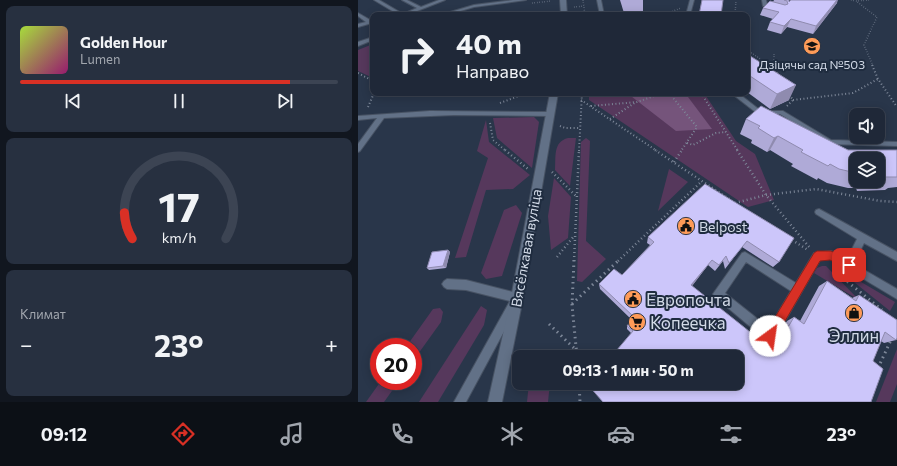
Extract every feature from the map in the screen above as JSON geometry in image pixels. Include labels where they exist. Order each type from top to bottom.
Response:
[{"type":"street","points":[[563,0],[564,12]]},
{"type":"street","name":"Вясёлкавая вуліца","points":[[495,402],[517,298],[554,96]]},
{"type":"lane","points":[[376,0],[398,12]]},
{"type":"lane","points":[[404,0],[420,8]]},
{"type":"lane","points":[[410,12],[443,0]]},
{"type":"lane","points":[[453,12],[474,6],[524,0]]},
{"type":"lane","points":[[599,0],[601,12]]},
{"type":"lane","points":[[689,12],[692,0]]},
{"type":"lane","points":[[764,0],[765,5],[782,10]]},
{"type":"lane","points":[[358,14],[370,22],[358,26]]},
{"type":"lane","points":[[358,44],[370,39]]},
{"type":"lane","points":[[738,96],[760,113],[781,112],[830,142],[897,144]]},
{"type":"lane","points":[[358,118],[382,116],[551,114]]},
{"type":"lane","points":[[358,150],[382,116]]},
{"type":"lane","points":[[819,212],[897,257]]},
{"type":"lane","points":[[849,265],[862,238]]},
{"type":"lane","points":[[797,290],[745,256],[718,294],[770,336],[817,256],[831,255],[897,294]]},
{"type":"lane","points":[[447,284],[466,285],[517,298],[460,402]]},
{"type":"path","points":[[583,0],[585,12]]},
{"type":"path","points":[[735,12],[736,0]]},
{"type":"path","points":[[852,0],[870,0]]},
{"type":"path","points":[[856,1],[878,17],[864,45],[878,79],[897,106]]},
{"type":"path","points":[[670,12],[685,6]]},
{"type":"path","points":[[750,52],[774,68],[782,81]]},
{"type":"path","points":[[774,54],[774,68]]},
{"type":"path","points":[[358,73],[370,79]]},
{"type":"path","points":[[781,112],[793,100],[853,93],[878,79]]},
{"type":"path","points":[[789,94],[793,100]]},
{"type":"path","points":[[519,96],[491,106],[490,114],[493,140],[532,173],[553,172],[576,196]]},
{"type":"path","points":[[577,350],[572,305],[582,96]]},
{"type":"path","points":[[610,119],[637,102],[654,96]]},
{"type":"path","points":[[671,96],[697,128],[674,162]]},
{"type":"path","points":[[703,96],[766,195],[817,256]]},
{"type":"path","points":[[581,100],[741,207]]},
{"type":"path","points":[[590,106],[637,102]]},
{"type":"path","points":[[558,125],[565,128],[580,128]]},
{"type":"path","points":[[687,143],[693,145],[716,133],[726,132]]},
{"type":"path","points":[[572,305],[702,181]]},
{"type":"path","points":[[735,202],[766,195],[816,189],[880,202],[897,202]]},
{"type":"path","points":[[557,257],[574,236]]},
{"type":"path","points":[[792,240],[817,256]]},
{"type":"path","points":[[840,275],[886,314]]},
{"type":"path","points":[[549,324],[577,350]]},
{"type":"path","points":[[876,374],[891,338]]},
{"type":"path","points":[[579,390],[580,402]]},
{"type":"shaded area","points":[[370,45],[370,77],[358,71],[358,50]]},
{"type":"shaded area","points":[[589,96],[706,96],[736,141],[755,154],[774,200],[748,207],[589,100]]},
{"type":"shaded area","points":[[631,96],[687,96],[712,129],[676,131]]},
{"type":"shaded area","points":[[534,117],[539,122],[532,168],[497,138],[493,118]]},
{"type":"shaded area","points":[[486,120],[489,142],[530,175],[513,189],[486,190],[466,257],[455,258],[488,158],[477,151]]},
{"type":"shaded area","points":[[568,138],[576,138],[570,186],[555,170],[556,150],[563,140]]},
{"type":"shaded area","points":[[586,138],[590,141],[586,241],[606,259],[582,282],[577,281],[581,142]]},
{"type":"shaded area","points":[[669,169],[688,182],[658,211]]},
{"type":"shaded area","points":[[554,178],[571,197],[568,238],[551,250],[548,216]]},
{"type":"shaded area","points":[[516,205],[522,213],[502,276],[486,279],[481,273],[504,210]]},
{"type":"shaded area","points":[[826,266],[859,300],[814,273],[817,268]]},
{"type":"shaded area","points":[[834,266],[895,302],[890,311]]},
{"type":"shaded area","points":[[481,306],[487,310],[484,325],[438,402],[419,402]]},
{"type":"shaded area","points":[[440,308],[443,312],[441,322],[422,348],[422,338],[412,338],[433,309]]},
{"type":"shaded area","points":[[897,349],[897,384],[890,402],[876,402]]},
{"type":"shaded area","points":[[375,390],[393,390],[384,402],[366,402]]},
{"type":"shaded area","points":[[528,390],[549,390],[548,402],[527,402]]},
{"type":"building","points":[[702,0],[723,0],[721,12],[700,12]]},
{"type":"building","points":[[784,0],[789,0],[789,2],[791,0],[837,0],[816,26],[791,19],[784,26],[770,22],[779,12],[763,8],[770,1],[785,5],[788,4],[787,1]]},
{"type":"building","points":[[750,56],[796,85],[777,94],[750,76]]},
{"type":"building","points":[[761,106],[848,150],[897,150],[897,177],[885,177],[885,152],[849,152],[849,171],[839,169],[830,164],[828,166],[801,152],[803,150],[778,136],[774,138],[758,128],[760,126],[746,119]]},
{"type":"building","points":[[705,184],[794,238],[779,262],[747,241],[729,263],[726,256],[719,265],[712,260],[691,285],[774,351],[794,317],[804,324],[827,281],[856,301],[859,295],[897,320],[896,340],[885,332],[873,361],[883,369],[871,402],[603,402],[592,390],[744,390],[744,350],[617,350],[633,331],[627,326],[634,317],[599,284],[614,269],[622,275],[654,242],[648,237]]},
{"type":"building","points":[[448,250],[443,266],[427,268],[432,252]]},
{"type":"place","name":"Дзіцячы сад №503","points":[[812,46]]},
{"type":"place","name":"Belpost","points":[[686,226]]},
{"type":"place","name":"Европочта","points":[[633,299]]},
{"type":"place","name":"Эллин","points":[[854,313]]},
{"type":"place","name":"Копеечка","points":[[637,322]]},
{"type":"route","points":[[770,336],[817,256],[831,255],[849,265]]}]
